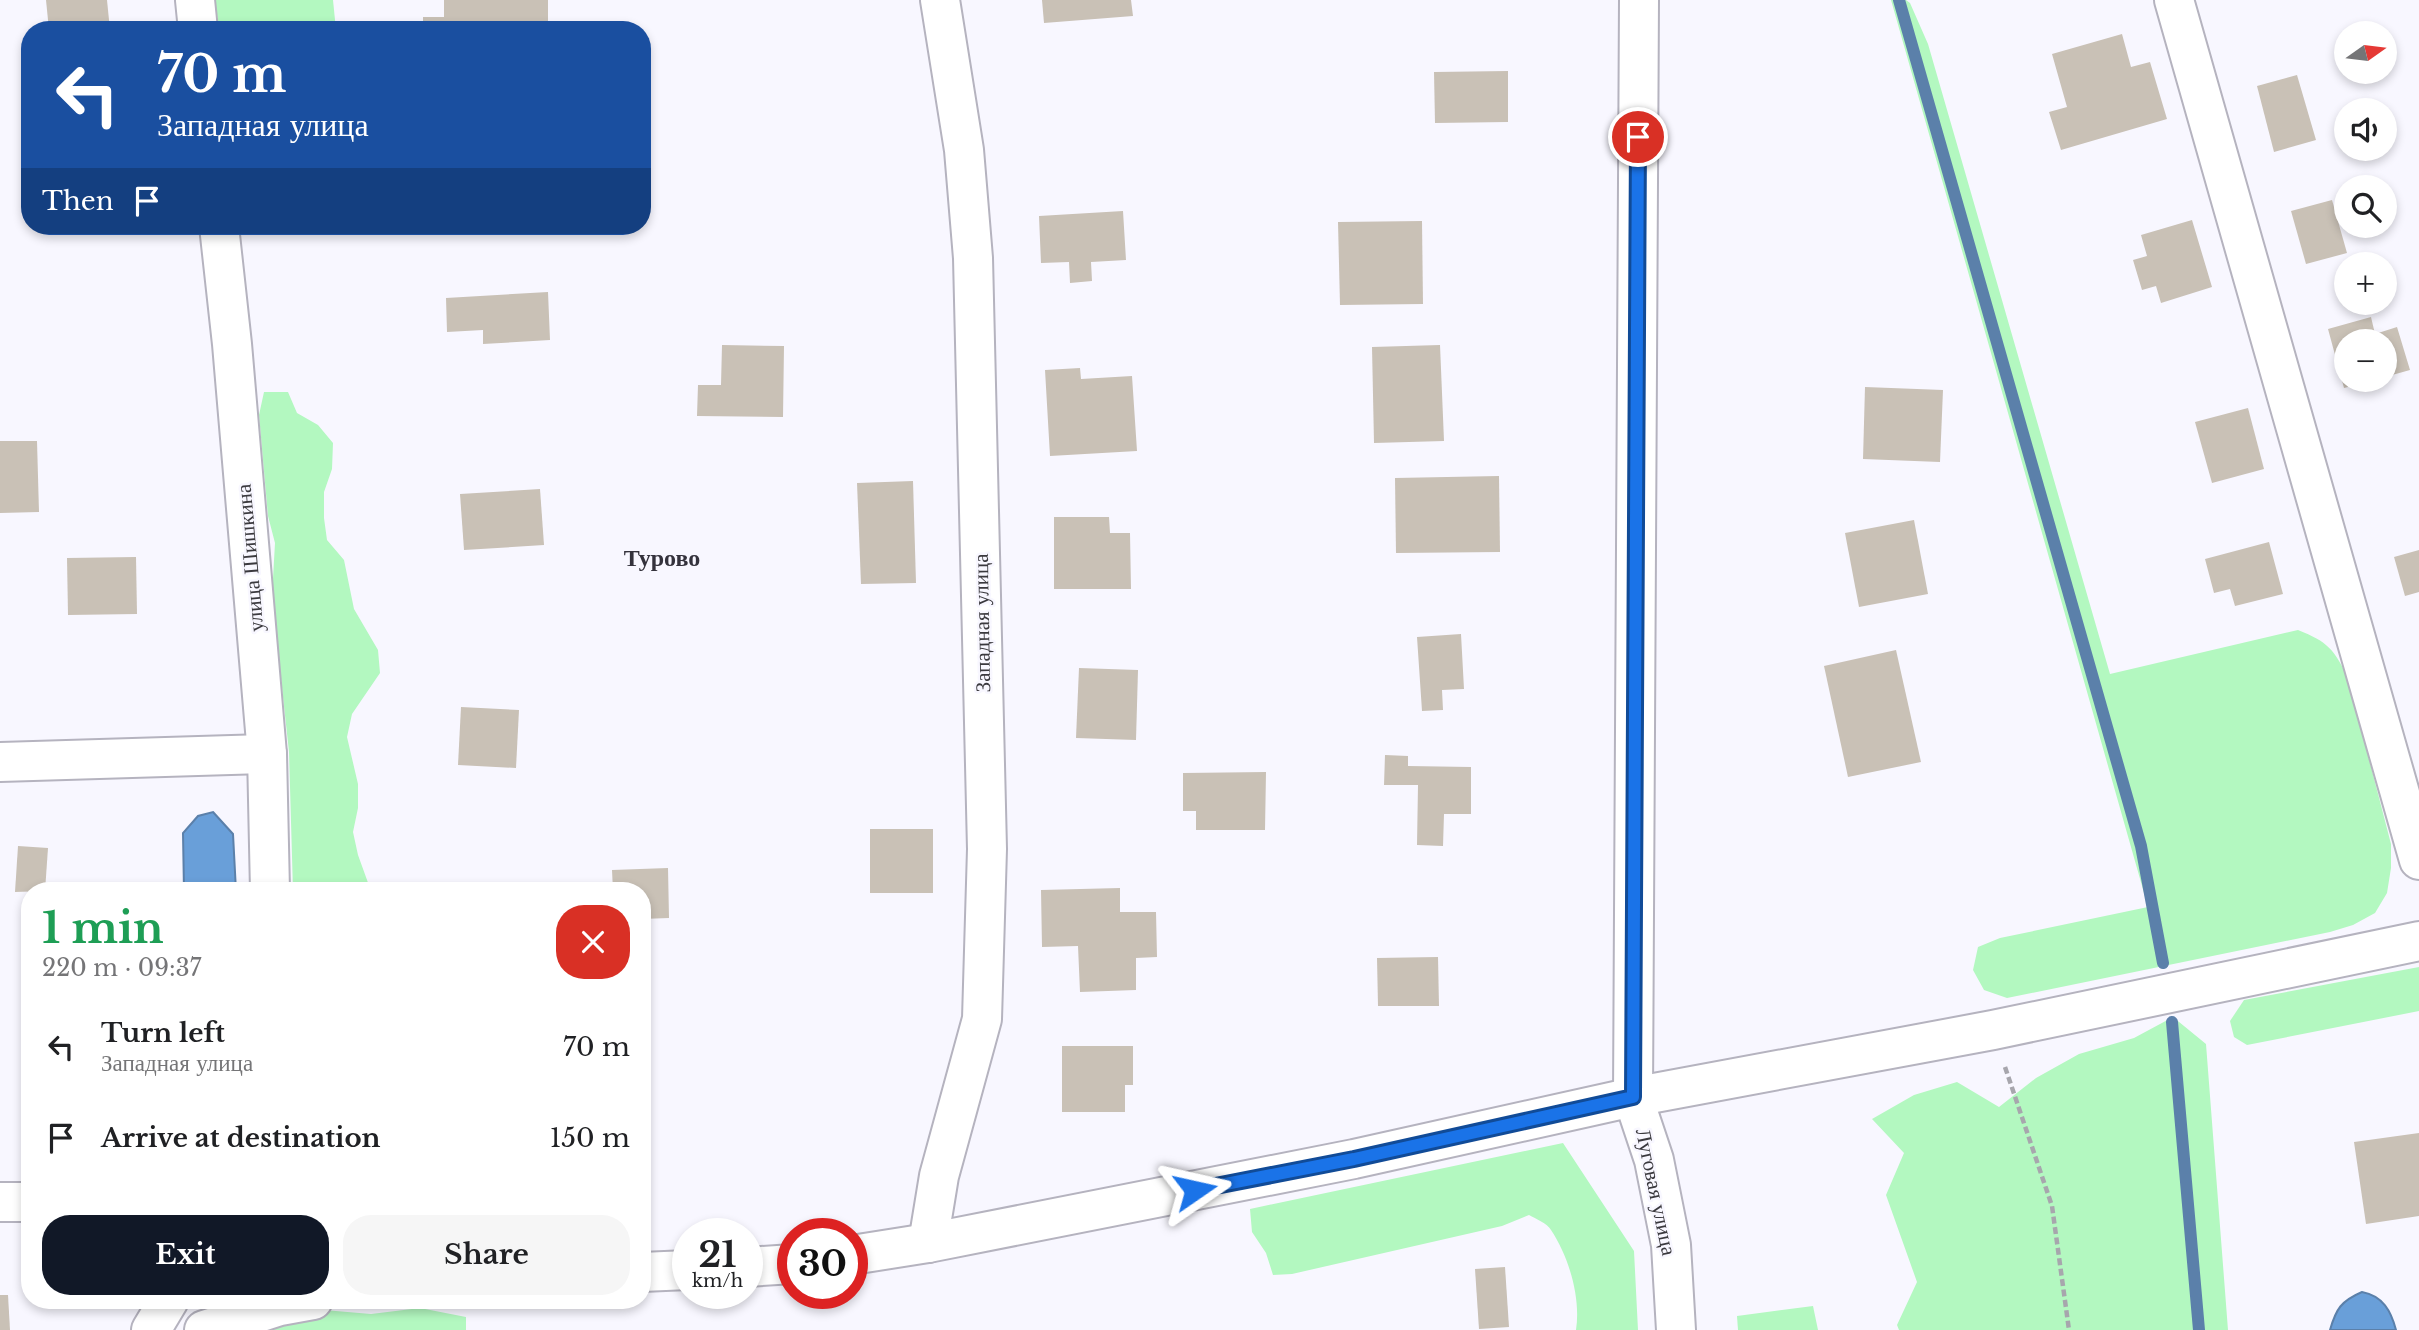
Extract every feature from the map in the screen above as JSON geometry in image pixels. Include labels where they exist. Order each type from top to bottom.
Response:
[{"type":"street","points":[[195,0],[197,21]]},
{"type":"street","name":"Западная улица","points":[[929,1243],[939,1176],[982,1019],[987,849],[973,258],[964,149],[940,0]]},
{"type":"street","points":[[1633,1097],[1639,0]]},
{"type":"street","points":[[2174,0],[2419,860]]},
{"type":"street","name":"улица Шишкина","points":[[220,235],[232,344],[267,754],[271,882]]},
{"type":"street","points":[[0,762],[267,754]]},
{"type":"street","points":[[868,1253],[929,1243],[1354,1159],[1633,1097],[1993,1030],[2419,941]]},
{"type":"street","name":"Луговая улица","points":[[1633,1097],[1654,1160],[1671,1245],[1676,1330]]},
{"type":"street","points":[[0,1202],[21,1202]]},
{"type":"street","points":[[651,1272],[672,1271]]},
{"type":"street","points":[[151,1330],[164,1309]]},
{"type":"street","points":[[204,1330],[270,1309]]},
{"type":"path","points":[[1993,1030],[2052,1206],[2069,1330]]},
{"type":"green space","points":[[214,0],[333,0],[335,21],[218,21]]},
{"type":"green space","points":[[1891,0],[1906,0],[1910,3],[1928,44],[2110,674],[2298,630],[2316,638],[2329,648],[2348,678],[2391,844],[2387,893],[2375,913],[2353,925],[2330,932],[2007,998],[1984,990],[1973,970],[1978,947],[2000,938],[2148,907]]},
{"type":"green space","points":[[264,392],[288,392],[297,413],[318,425],[333,443],[332,469],[324,492],[327,540],[344,560],[354,609],[378,650],[380,673],[352,714],[347,737],[358,784],[358,808],[353,832],[368,882],[293,882],[289,752],[272,596],[275,543],[268,516],[259,415]]},
{"type":"green space","points":[[2419,967],[2419,1011],[2247,1045],[2234,1037],[2230,1021],[2244,1000]]},
{"type":"green space","points":[[2173,1017],[2206,1044],[2228,1330],[1899,1330],[1897,1325],[1917,1282],[1886,1195],[1904,1153],[1872,1119],[1914,1095],[1957,1082],[1999,1107],[2036,1078],[2079,1054],[2134,1038]]},
{"type":"green space","points":[[1563,1143],[1634,1251],[1638,1330],[1576,1330],[1577,1305],[1568,1265],[1549,1228],[1529,1215],[1502,1226],[1292,1274],[1273,1275],[1266,1253],[1252,1232],[1250,1209]]},
{"type":"green space","points":[[1813,1306],[1818,1330],[1738,1330],[1737,1316]]},
{"type":"green space","points":[[425,1309],[466,1317],[466,1330],[262,1330],[324,1310],[371,1314]]},
{"type":"water","points":[[213,812],[233,834],[236,882],[184,882],[183,833],[198,816]]},
{"type":"water","points":[[2362,1292],[2385,1305],[2396,1330],[2330,1330],[2340,1306]]},
{"type":"building","points":[[46,0],[107,0],[109,21],[48,21]]},
{"type":"building","points":[[444,0],[548,0],[548,21],[423,21],[423,17],[444,17]]},
{"type":"building","points":[[1042,0],[1131,0],[1133,16],[1044,23]]},
{"type":"building","points":[[2122,34],[2131,67],[2150,62],[2167,119],[2061,150],[2049,112],[2067,107],[2052,54]]},
{"type":"building","points":[[1508,71],[1508,122],[1435,123],[1434,72]]},
{"type":"building","points":[[2297,75],[2316,140],[2274,152],[2257,86]]},
{"type":"building","points":[[2332,200],[2334,238],[2343,238],[2347,252],[2334,252],[2334,256],[2306,264],[2291,211]]},
{"type":"building","points":[[1123,211],[1126,260],[1091,262],[1092,281],[1070,283],[1069,262],[1041,263],[1039,216]]},
{"type":"building","points":[[2192,220],[2212,287],[2161,303],[2156,286],[2142,290],[2133,260],[2147,256],[2141,235]]},
{"type":"building","points":[[1422,221],[1423,304],[1340,305],[1338,222]]},
{"type":"building","points":[[548,292],[550,340],[483,344],[483,330],[447,332],[446,298]]},
{"type":"building","points":[[2371,317],[2374,329],[2334,329],[2334,351],[2328,329]]},
{"type":"building","points":[[2397,327],[2410,370],[2397,374],[2397,329],[2391,329]]},
{"type":"building","points":[[722,345],[784,346],[783,417],[697,416],[698,385],[721,385]]},
{"type":"building","points":[[1440,345],[1444,441],[1374,443],[1372,347]]},
{"type":"building","points":[[1080,368],[1081,379],[1132,376],[1137,451],[1050,456],[1045,370]]},
{"type":"building","points":[[1865,387],[1943,390],[1940,462],[1863,459]]},
{"type":"building","points":[[2248,408],[2264,469],[2212,483],[2195,422]]},
{"type":"building","points":[[0,441],[37,441],[39,512],[0,513]]},
{"type":"building","points":[[1499,476],[1500,552],[1396,553],[1395,478]]},
{"type":"building","points":[[913,481],[916,583],[861,584],[857,483]]},
{"type":"building","points":[[540,489],[544,545],[464,550],[460,494]]},
{"type":"building","points":[[1054,517],[1109,517],[1110,533],[1130,533],[1131,589],[1054,589]]},
{"type":"building","points":[[1914,520],[1928,594],[1859,607],[1845,533]]},
{"type":"building","points":[[2269,542],[2283,594],[2235,606],[2230,589],[2214,593],[2205,559]]},
{"type":"building","points":[[2419,550],[2419,592],[2405,596],[2394,557]]},
{"type":"building","points":[[136,557],[137,614],[68,615],[67,558]]},
{"type":"building","points":[[1461,634],[1464,689],[1442,690],[1443,710],[1422,711],[1417,637]]},
{"type":"building","points":[[1896,650],[1921,762],[1848,777],[1824,666]]},
{"type":"building","points":[[1079,668],[1138,670],[1136,740],[1076,738]]},
{"type":"building","points":[[461,707],[519,710],[516,768],[458,765]]},
{"type":"building","points":[[1385,755],[1408,756],[1408,766],[1471,767],[1471,814],[1444,814],[1443,846],[1417,845],[1418,785],[1384,785]]},
{"type":"building","points":[[1266,772],[1265,830],[1196,830],[1196,811],[1183,811],[1183,773]]},
{"type":"building","points":[[870,829],[933,829],[933,893],[870,893]]},
{"type":"building","points":[[18,846],[48,848],[46,882],[21,882],[21,892],[15,892]]},
{"type":"building","points":[[668,868],[669,918],[651,919],[651,882],[613,882],[612,870]]},
{"type":"building","points":[[1120,888],[1120,912],[1156,912],[1157,957],[1136,958],[1136,990],[1080,992],[1078,946],[1042,947],[1041,890]]},
{"type":"building","points":[[1438,957],[1439,1006],[1378,1006],[1377,958]]},
{"type":"building","points":[[1062,1046],[1133,1046],[1133,1085],[1125,1085],[1125,1112],[1062,1112]]},
{"type":"building","points":[[2419,1133],[2419,1216],[2366,1224],[2354,1142]]},
{"type":"building","points":[[1505,1267],[1509,1327],[1479,1329],[1475,1269]]},
{"type":"building","points":[[0,1295],[8,1295],[10,1330],[0,1330]]},
{"type":"waterway","points":[[1899,0],[2141,846],[2163,963]]},
{"type":"waterway","points":[[2172,1022],[2199,1330]]},
{"type":"district","name":"Турово","points":[[662,558]]},
{"type":"route","points":[[1195,1190],[1354,1159],[1633,1097],[1638,137]]}]
